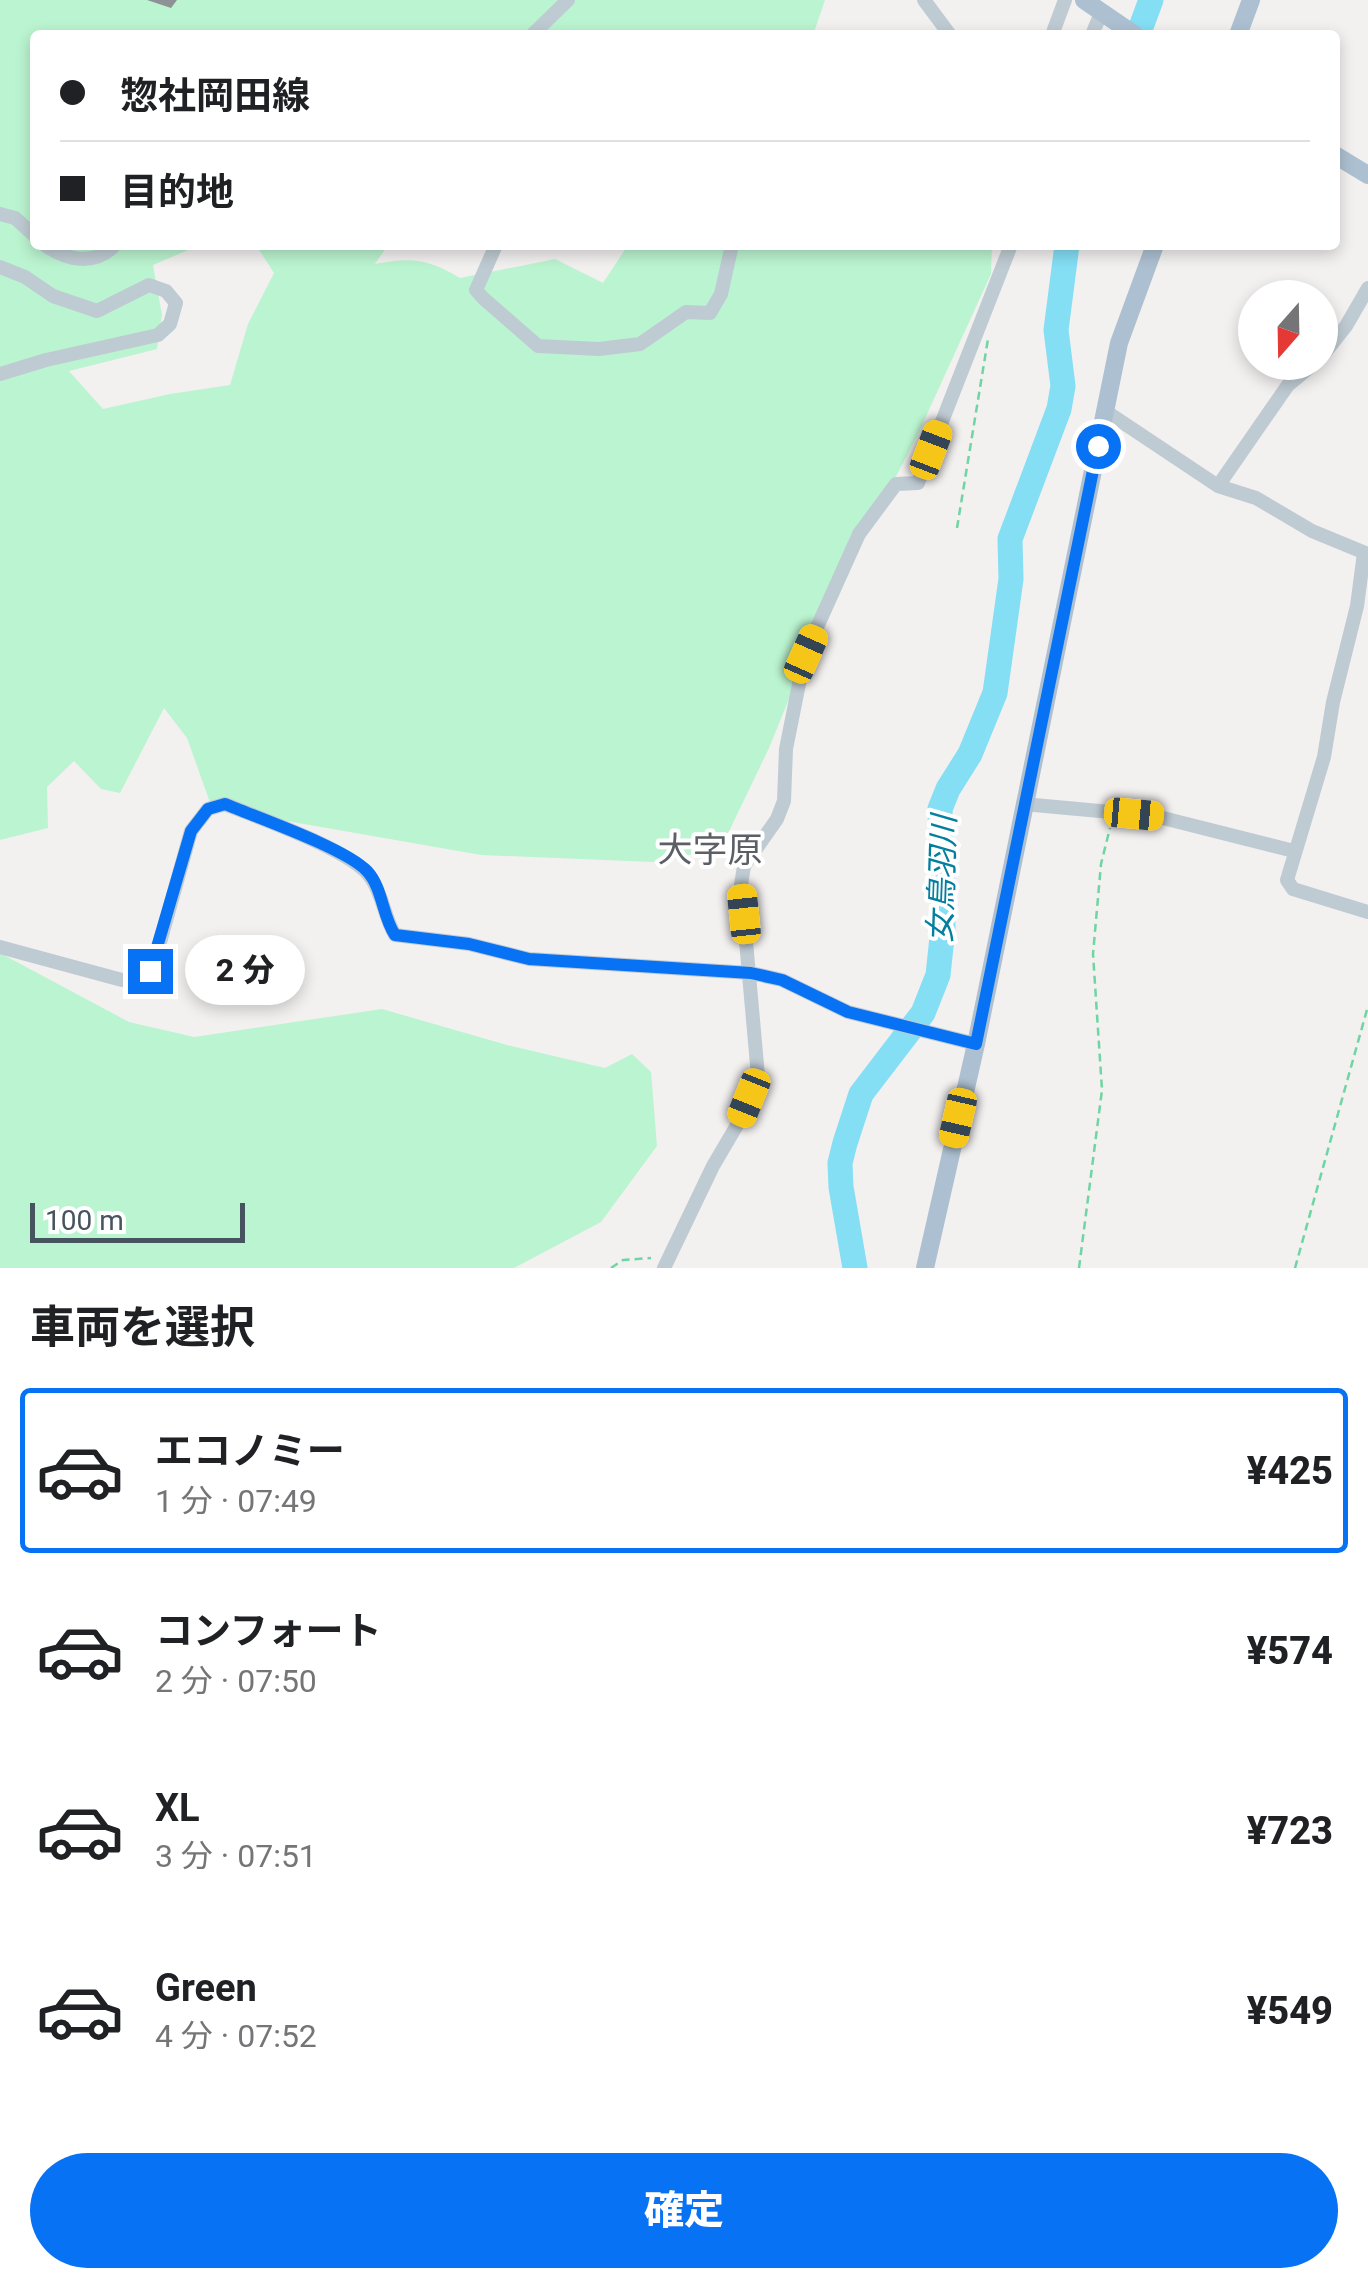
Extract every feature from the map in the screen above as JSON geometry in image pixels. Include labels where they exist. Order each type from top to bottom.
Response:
[{"type":"main road","points":[[1240,30],[1251,0]]},
{"type":"main road","points":[[1097,8],[1128,30]]},
{"type":"main road","points":[[1340,158],[1368,175]]},
{"type":"main road","points":[[926,1268],[969,1043],[1119,342],[1152,250]]},
{"type":"street","points":[[537,30],[568,0]]},
{"type":"street","points":[[924,0],[946,30]]},
{"type":"street","points":[[1054,30],[1065,0]]},
{"type":"street","points":[[0,214],[15,218],[30,232]]},
{"type":"street","points":[[55,250],[85,260],[110,250]]},
{"type":"street","points":[[494,250],[476,290],[483,298],[538,346],[599,349],[640,344],[686,312],[710,314],[722,294],[731,250]]},
{"type":"street","points":[[666,1262],[740,1120],[758,1076],[741,885],[744,866],[777,819],[784,801],[786,749],[806,654],[859,534],[896,484],[918,483],[1009,250]]},
{"type":"street","points":[[0,267],[25,277],[52,296],[98,311],[149,285],[166,291],[176,303],[170,324],[158,334],[0,374]]},
{"type":"street","points":[[1338,336],[1368,288]]},
{"type":"street","points":[[1218,486],[1294,380]]},
{"type":"street","points":[[1104,410],[1218,486],[1256,498],[1312,531],[1366,553],[1324,757],[1287,880],[1294,889],[1368,912]]},
{"type":"street","points":[[0,947],[122,980],[140,978],[150,971],[155,960],[191,831],[208,809],[225,804],[350,858],[374,882],[386,922],[395,935],[469,944],[529,959],[751,973],[782,980],[848,1012],[969,1043]]},
{"type":"street","points":[[1023,804],[1155,816],[1294,851]]},
{"type":"path","points":[[956,528],[990,344],[981,319]]},
{"type":"path","points":[[1079,1268],[1102,1090],[1093,954],[1101,864],[1114,812]]},
{"type":"path","points":[[1295,1268],[1368,1006]]},
{"type":"path","points":[[611,1268],[623,1260],[666,1262]]},
{"type":"green space","points":[[0,0],[825,0],[815,30],[30,30],[30,250],[188,250],[153,265],[162,315],[157,349],[69,371],[103,409],[230,385],[248,324],[274,273],[259,250],[385,250],[375,264],[419,261],[460,278],[555,259],[603,283],[625,250],[992,250],[991,274],[917,436],[820,623],[769,748],[721,848],[653,862],[481,855],[212,808],[187,738],[164,708],[120,793],[101,789],[74,761],[47,787],[48,828],[0,840]]},
{"type":"green space","points":[[0,953],[129,1022],[194,1037],[382,1009],[605,1068],[632,1054],[651,1072],[657,1146],[601,1222],[514,1268],[0,1268]]},
{"type":"waterway","name":"女鳥羽川","points":[[1140,30],[1151,0]]},
{"type":"waterway","name":"女鳥羽川","points":[[855,1268],[840,1163],[861,1094],[923,1013],[938,975],[943,928],[940,809],[970,754],[995,693],[1011,579],[1010,539],[1059,409],[1063,386],[1056,330],[1066,250]]},
{"type":"district","name":"大字原","points":[[710,850]]},
{"type":"route","points":[[150,971],[191,831],[208,809],[225,804],[350,858],[366,870],[395,935],[469,944],[529,959],[751,973],[782,980],[848,1012],[976,1044],[1098,446]]}]
